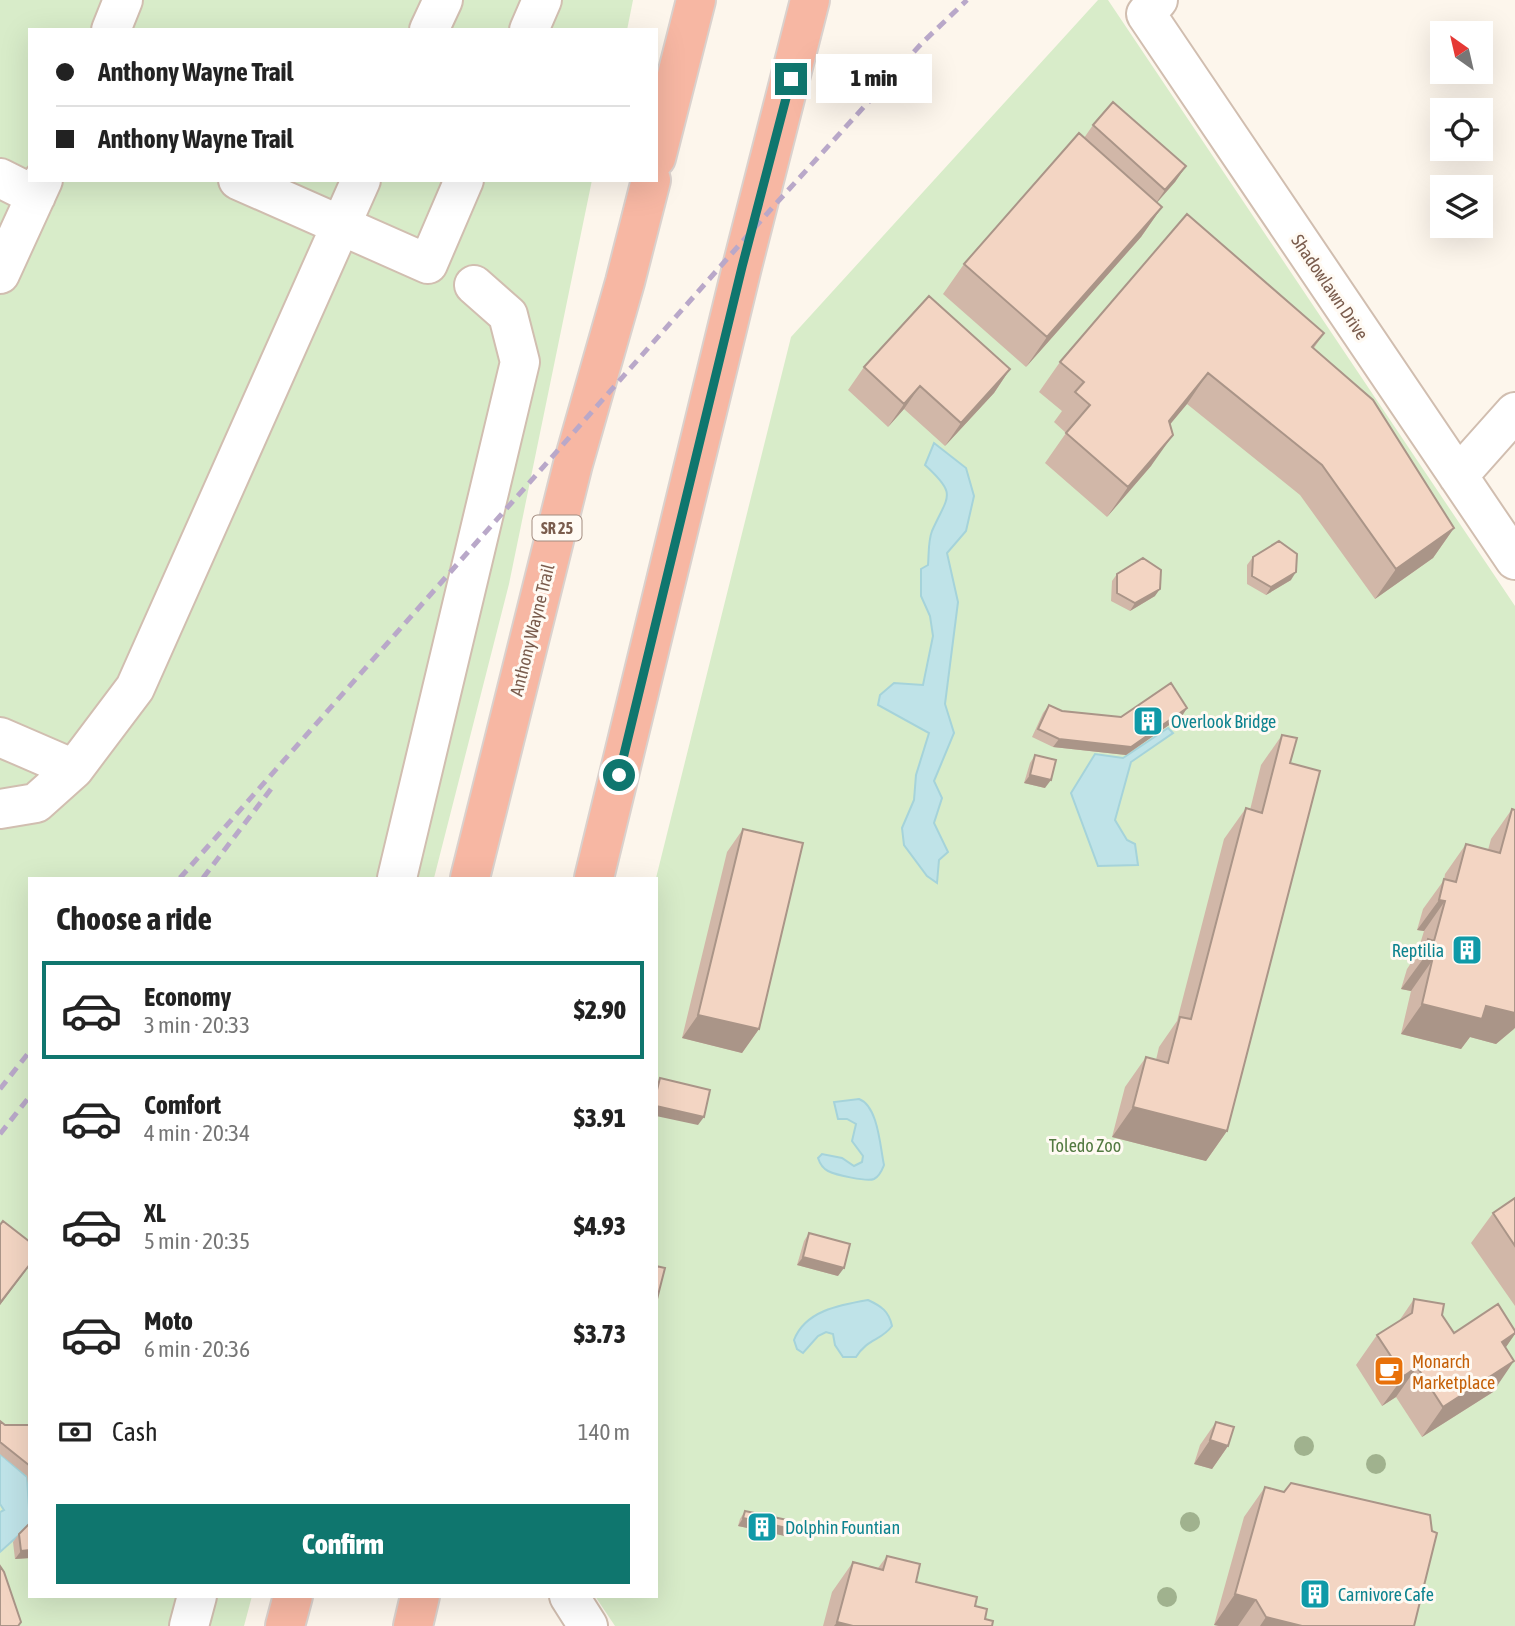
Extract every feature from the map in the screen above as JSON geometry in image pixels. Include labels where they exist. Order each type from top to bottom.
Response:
[{"type":"highway","points":[[658,150],[696,0]]},
{"type":"highway","points":[[594,877],[735,293],[810,0]]},
{"type":"highway","name":"Anthony Wayne Trail","points":[[470,877],[573,464],[650,182]]},
{"type":"highway","points":[[285,1626],[292,1598]]},
{"type":"highway","points":[[413,1626],[420,1598]]},
{"type":"street","points":[[112,28],[123,0]]},
{"type":"street","points":[[430,28],[443,0]]},
{"type":"street","points":[[530,28],[542,0]]},
{"type":"street","name":"Shadowlawn Drive","points":[[1152,7],[1515,560]]},
{"type":"street","points":[[0,178],[39,188],[0,274]]},
{"type":"street","points":[[242,182],[428,264],[463,182]]},
{"type":"street","points":[[0,809],[36,803],[74,769],[135,688],[360,182]]},
{"type":"street","points":[[397,877],[520,362],[508,315],[474,285]]},
{"type":"street","points":[[1458,476],[1515,412]]},
{"type":"street","points":[[0,737],[74,769]]},
{"type":"street","points":[[189,1626],[196,1598]]},
{"type":"street","points":[[570,1598],[588,1626]]},
{"type":"green space","points":[[0,0],[633,0],[627,28],[28,28],[28,182],[592,182],[509,584],[434,877],[28,877],[28,1598],[251,1598],[244,1626],[0,1626]]},
{"type":"green space","name":"Toledo Zoo","points":[[1098,0],[1108,0],[1515,606],[1515,1626],[615,1626],[596,1598],[658,1598],[656,877],[791,337]]},
{"type":"water","points":[[934,443],[966,468],[974,496],[966,531],[947,553],[958,602],[945,704],[954,733],[934,781],[942,798],[934,823],[948,852],[939,860],[937,883],[927,876],[904,845],[902,828],[914,800],[916,775],[929,733],[878,705],[880,695],[894,683],[923,685],[933,636],[930,616],[921,596],[921,569],[928,565],[931,535],[947,496],[942,483],[925,465]]},
{"type":"water","points":[[1168,728],[1173,733],[1131,762],[1115,820],[1127,840],[1135,844],[1138,865],[1098,866],[1071,793],[1095,754],[1123,758]]},
{"type":"water","points":[[859,1099],[865,1103],[874,1118],[884,1165],[878,1176],[870,1180],[828,1171],[818,1158],[822,1154],[842,1158],[854,1166],[862,1162],[863,1156],[852,1141],[856,1124],[847,1119],[838,1119],[834,1102]]},
{"type":"water","points":[[868,1300],[884,1310],[892,1326],[865,1346],[856,1357],[843,1357],[835,1345],[833,1334],[826,1332],[818,1336],[803,1353],[797,1349],[794,1340],[806,1322],[835,1307]]},
{"type":"water","points":[[0,1454],[27,1477],[28,1527],[0,1552],[0,1512],[4,1510],[0,1504]]},
{"type":"building","points":[[1113,102],[1186,166],[1165,190],[1093,125]]},
{"type":"building","points":[[1079,133],[1162,207],[1047,337],[964,264]]},
{"type":"building","points":[[1187,214],[1324,333],[1312,347],[1373,400],[1454,528],[1396,569],[1322,465],[1208,373],[1169,421],[1173,435],[1128,487],[1066,433],[1090,405],[1075,392],[1084,382],[1060,362]]},
{"type":"building","points":[[929,296],[1010,369],[961,423],[920,386],[904,404],[864,367]]},
{"type":"building","points":[[1279,541],[1297,554],[1296,572],[1271,587],[1252,576],[1253,557]]},
{"type":"building","points":[[1143,558],[1161,570],[1160,589],[1135,603],[1117,593],[1117,574]]},
{"type":"building","name":"Overlook Bridge","points":[[1171,683],[1187,708],[1131,747],[1059,739],[1038,729],[1049,705],[1062,711],[1121,717]]},
{"type":"building","points":[[1282,735],[1297,738],[1290,763],[1320,771],[1227,1131],[1133,1107],[1146,1057],[1168,1063],[1180,1017],[1191,1019],[1246,808],[1262,813]]},
{"type":"building","points":[[1035,755],[1056,760],[1051,780],[1030,775]]},
{"type":"building","name":"Reptilia","points":[[1512,809],[1515,810],[1515,1013],[1486,1006],[1482,1019],[1422,1004],[1432,961],[1423,959],[1428,939],[1434,941],[1445,901],[1439,900],[1444,879],[1456,882],[1466,844],[1500,853]]},
{"type":"building","points":[[743,829],[803,843],[759,1029],[698,1015]]},
{"type":"building","points":[[660,1078],[710,1090],[704,1117],[658,1106]]},
{"type":"building","points":[[1515,1198],[1515,1246],[1493,1213]]},
{"type":"building","points":[[3,1221],[28,1240],[28,1267],[0,1303],[0,1225]]},
{"type":"building","points":[[809,1233],[850,1244],[844,1268],[803,1257]]},
{"type":"building","points":[[658,1266],[665,1268],[658,1295]]},
{"type":"building","points":[[1414,1299],[1444,1304],[1442,1315],[1454,1333],[1498,1304],[1515,1331],[1502,1342],[1514,1361],[1443,1407],[1417,1367],[1404,1376],[1377,1335],[1412,1313]]},
{"type":"building","points":[[0,1421],[5,1425],[28,1425],[28,1464],[0,1442]]},
{"type":"building","points":[[1216,1422],[1234,1427],[1228,1446],[1210,1440]]},
{"type":"building","name":"Carnivore Cafe","points":[[1291,1483],[1430,1515],[1432,1531],[1437,1533],[1414,1626],[1302,1626],[1266,1617],[1256,1600],[1235,1594],[1265,1487],[1284,1492]]},
{"type":"building","points":[[745,1511],[792,1521],[791,1529],[743,1518]]},
{"type":"building","points":[[28,1525],[28,1550],[21,1551],[19,1534]]},
{"type":"building","points":[[887,1556],[920,1564],[916,1582],[977,1597],[975,1606],[987,1609],[985,1619],[993,1621],[992,1626],[853,1626],[837,1622],[853,1562],[883,1570]]},
{"type":"building","points":[[0,1566],[21,1622],[18,1626],[0,1626]]},
{"type":"railway","points":[[181,877],[772,208],[922,43],[967,0]]},
{"type":"railway","points":[[204,877],[274,785]]},
{"type":"railway","points":[[0,1089],[28,1054]]},
{"type":"railway","points":[[0,1134],[28,1099]]},
{"type":"place","name":"Overlook Bridge","points":[[1148,721]]},
{"type":"place","name":"Reptilia","points":[[1467,950]]},
{"type":"place","name":"Monarch Marketplace","points":[[1389,1371]]},
{"type":"place","name":"Dolphin Fountian","points":[[762,1527]]},
{"type":"place","name":"Carnivore Cafe","points":[[1315,1594]]},
{"type":"route","points":[[619,775],[742,267],[791,79]]}]
